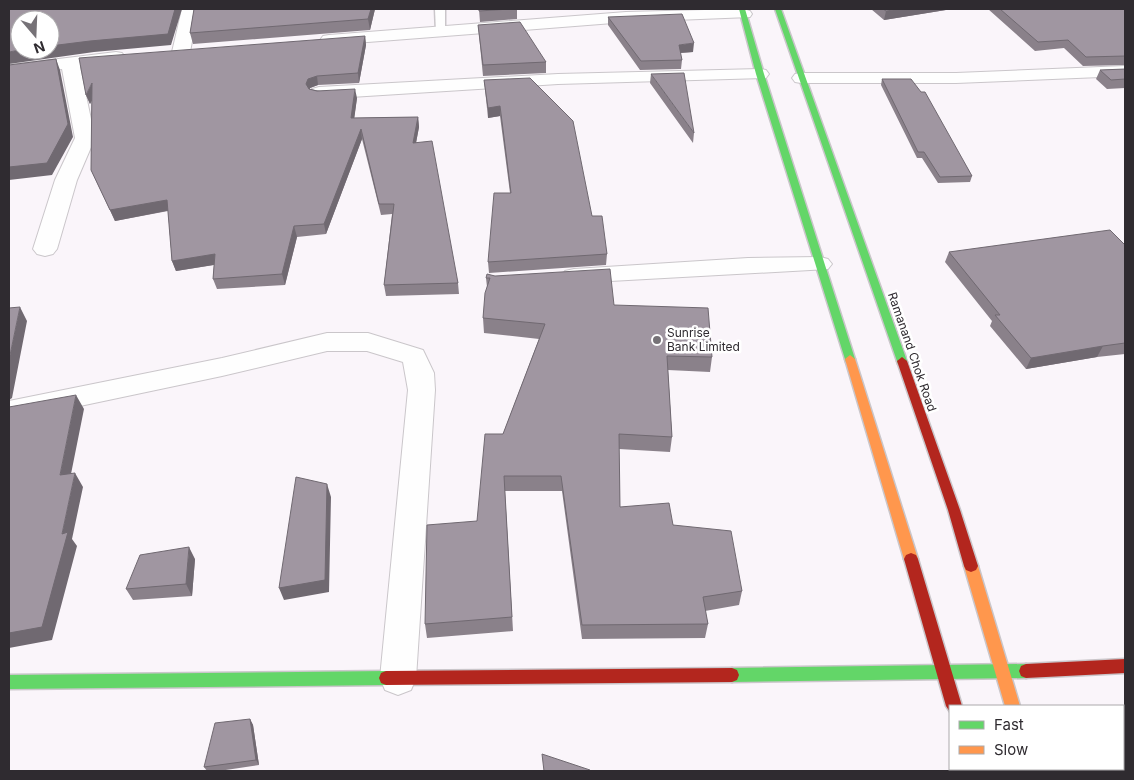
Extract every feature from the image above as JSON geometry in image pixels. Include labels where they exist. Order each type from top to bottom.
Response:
[{"type":"main road","name":"Ramanand Chok Road","points":[[778,9],[954,510],[1014,705]]},
{"type":"main road","points":[[743,12],[760,74],[893,495],[954,705]]},
{"type":"main road","points":[[9,682],[1003,672],[1125,666]]},
{"type":"street","points":[[181,52],[190,9]]},
{"type":"street","points":[[308,42],[626,17],[743,12]]},
{"type":"street","points":[[162,54],[201,50]]},
{"type":"street","points":[[9,70],[132,56]]},
{"type":"street","points":[[45,248],[66,180],[84,138],[70,62]]},
{"type":"street","points":[[801,78],[974,78],[1125,72]]},
{"type":"street","points":[[319,93],[558,79],[760,74]]},
{"type":"street","points":[[556,277],[748,266],[820,264]]},
{"type":"street","points":[[9,412],[327,342],[368,342],[414,356],[422,370],[422,389],[417,424],[398,678]]},
{"type":"lane","points":[[440,9],[441,32]]},
{"type":"building","points":[[9,9],[175,9],[168,34],[60,45],[60,10],[10,10],[9,52]]},
{"type":"building","points":[[194,9],[371,9],[368,19],[190,33]]},
{"type":"building","points":[[479,9],[510,9],[479,11]]},
{"type":"building","points":[[883,9],[901,9],[886,11]]},
{"type":"building","points":[[1000,9],[1125,9],[1125,56],[1086,57],[1068,40],[1038,42]]},
{"type":"building","points":[[682,14],[694,43],[679,45],[682,60],[641,61],[608,17]]},
{"type":"building","points":[[520,22],[546,62],[483,65],[478,25]]},
{"type":"building","points":[[365,36],[358,73],[317,76],[308,79],[306,84],[309,89],[317,91],[355,89],[351,118],[418,117],[413,143],[432,141],[458,283],[384,285],[394,204],[379,204],[361,129],[324,224],[294,226],[282,274],[213,279],[215,254],[172,261],[167,200],[110,210],[91,170],[92,83],[86,95],[79,58]]},
{"type":"building","points":[[56,60],[68,124],[47,163],[9,167],[9,65]]},
{"type":"building","points":[[1125,69],[1125,79],[1111,80],[1100,70]]},
{"type":"building","points":[[684,73],[694,133],[651,74]]},
{"type":"building","points":[[530,78],[573,121],[592,216],[602,216],[607,254],[488,262],[494,193],[511,193],[500,106],[488,108],[484,80]]},
{"type":"building","points":[[882,79],[911,79],[921,92],[925,92],[972,176],[940,177],[924,152],[918,152]]},
{"type":"building","points":[[1110,230],[1125,245],[1125,343],[1031,358],[995,315],[1000,315],[949,252]]},
{"type":"building","points":[[610,269],[614,305],[708,308],[712,357],[667,356],[672,437],[619,434],[620,507],[669,503],[673,525],[731,531],[742,591],[703,597],[708,624],[582,625],[561,476],[504,476],[512,617],[425,624],[427,525],[477,521],[485,434],[503,434],[545,324],[483,318],[485,293],[490,278],[486,278],[487,274],[495,276]]},
{"type":"building","points":[[20,307],[9,360],[9,308]]},
{"type":"building","points":[[76,395],[60,475],[75,473],[62,534],[68,532],[42,627],[9,633],[9,407]]},
{"type":"building","points":[[296,477],[327,484],[325,580],[279,588]]},
{"type":"building","points":[[189,547],[186,584],[126,589],[140,555]]},
{"type":"building","points":[[250,719],[256,760],[204,767],[215,723]]},
{"type":"building","points":[[542,754],[590,770],[544,771]]},
{"type":"traffic: fast","points":[[742,9],[760,74],[850,359]]},
{"type":"traffic: fast","points":[[778,9],[902,361]]},
{"type":"traffic: fast","points":[[732,675],[1026,671]]},
{"type":"traffic: fast","points":[[9,682],[386,678]]},
{"type":"traffic: slow","points":[[850,359],[911,559]]},
{"type":"traffic: slow","points":[[971,566],[1013,705]]},
{"type":"traffic: jam","points":[[902,361],[954,510],[971,566]]},
{"type":"traffic: jam","points":[[911,559],[954,705]]},
{"type":"traffic: jam","points":[[1026,671],[1125,666]]},
{"type":"traffic: jam","points":[[386,678],[732,675]]},
{"type":"place","name":"Sunrise Bank Limited","points":[[657,340]]}]
